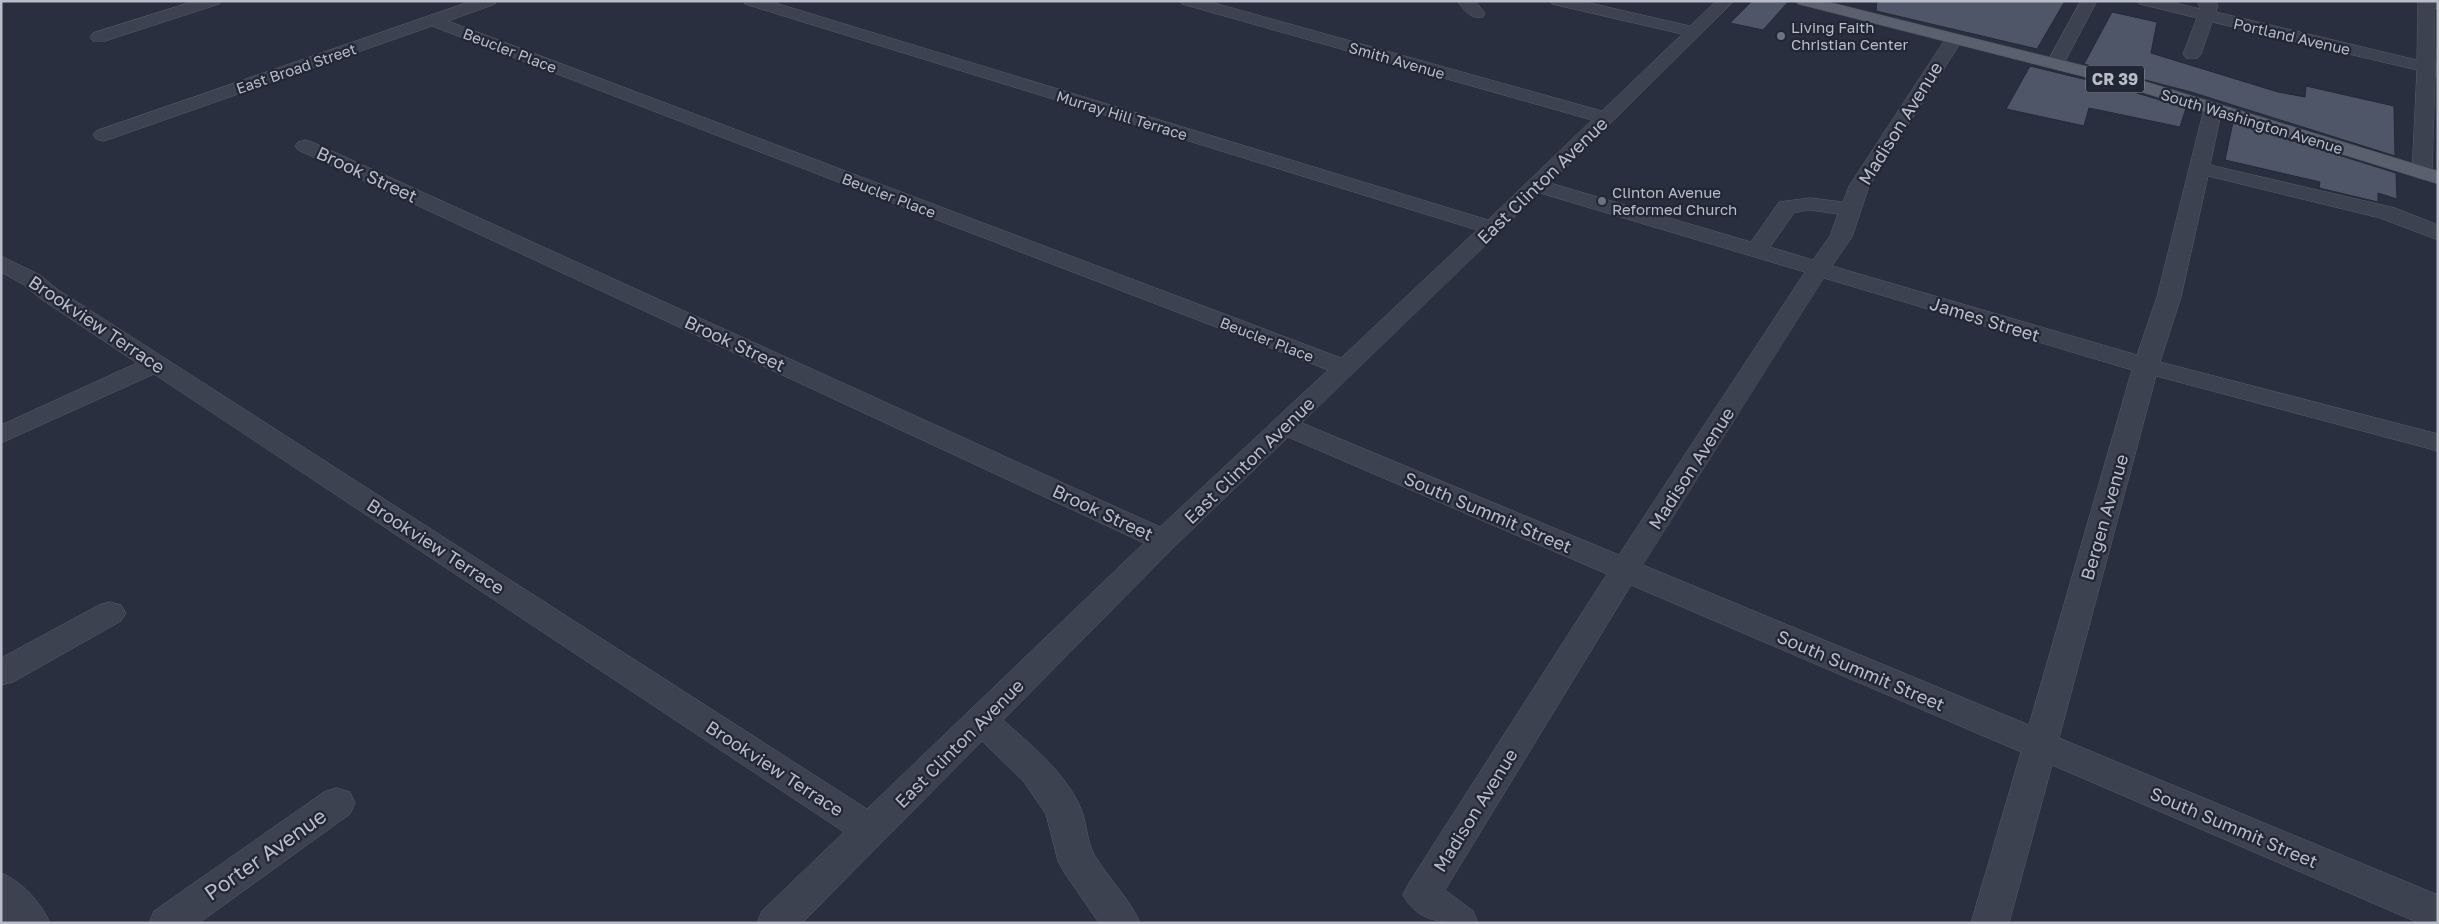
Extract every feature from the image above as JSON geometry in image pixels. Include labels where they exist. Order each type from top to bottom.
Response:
[{"type":"main road","name":"South Washington Avenue","points":[[1804,1],[2131,83],[2430,176]]},
{"type":"street","points":[[99,37],[213,1]]},
{"type":"street","name":"East Broad Street","points":[[103,135],[489,1]]},
{"type":"street","name":"Murray Hill Terrace","points":[[751,1],[1492,228]]},
{"type":"street","name":"Smith Avenue","points":[[1188,1],[1605,118]]},
{"type":"street","points":[[1465,1],[1477,13]]},
{"type":"street","points":[[1558,1],[1595,5],[1694,32]]},
{"type":"street","name":"East Clinton Avenue","points":[[779,922],[1164,540],[1492,228],[1726,1]]},
{"type":"street","points":[[2056,63],[2089,1]]},
{"type":"street","name":"Portland Avenue","points":[[2146,1],[2203,8],[2432,69]]},
{"type":"street","points":[[2430,176],[2432,69],[2426,1],[2438,4]]},
{"type":"street","points":[[2192,54],[2203,8]]},
{"type":"street","name":"Beucler Place","points":[[433,21],[1345,368]]},
{"type":"street","name":"Madison Avenue","points":[[1459,923],[1422,895],[1625,570],[1818,269],[1842,237],[1859,186],[1954,39]]},
{"type":"street","name":"Bergen Avenue","points":[[1990,923],[2146,366],[2169,297],[2213,109]]},
{"type":"street","name":"Brook Street","points":[[305,146],[1164,540]]},
{"type":"street","points":[[2199,168],[2387,213],[2438,234]]},
{"type":"street","name":"James Street","points":[[1535,185],[2146,366],[2438,444]]},
{"type":"street","points":[[1756,251],[1787,207],[1810,204],[1851,209]]},
{"type":"street","name":"Brookview Terrace","points":[[3,265],[32,280],[49,294],[870,830]]},
{"type":"street","points":[[1,435],[156,364]]},
{"type":"street","name":"South Summit Street","points":[[1285,426],[2438,913]]},
{"type":"street","points":[[1,673],[110,613]]},
{"type":"street","points":[[982,720],[1036,772],[1062,809],[1077,861],[1121,923]]},
{"type":"street","name":"Porter Avenue","points":[[168,923],[337,803]]},
{"type":"street","points":[[1,890],[31,923]]},
{"type":"building","points":[[1752,1],[1789,1],[1763,30],[1730,23]]},
{"type":"building","points":[[1877,1],[2065,1],[2037,49],[1876,11]]},
{"type":"building","points":[[2112,12],[2157,22],[2151,53],[2278,92],[2305,97],[2306,86],[2394,106],[2395,156],[2191,92],[2084,64]]},
{"type":"building","points":[[2030,66],[2124,89],[2186,108],[2180,127],[2089,108],[2084,126],[2006,109]]},
{"type":"building","points":[[2233,122],[2396,173],[2397,199],[2378,193],[2378,202],[2319,188],[2320,182],[2225,160]]},
{"type":"place","name":"Living Faith Christian Center","points":[[1781,36]]},
{"type":"place","name":"Clinton Avenue Reformed Church","points":[[1602,201]]}]
